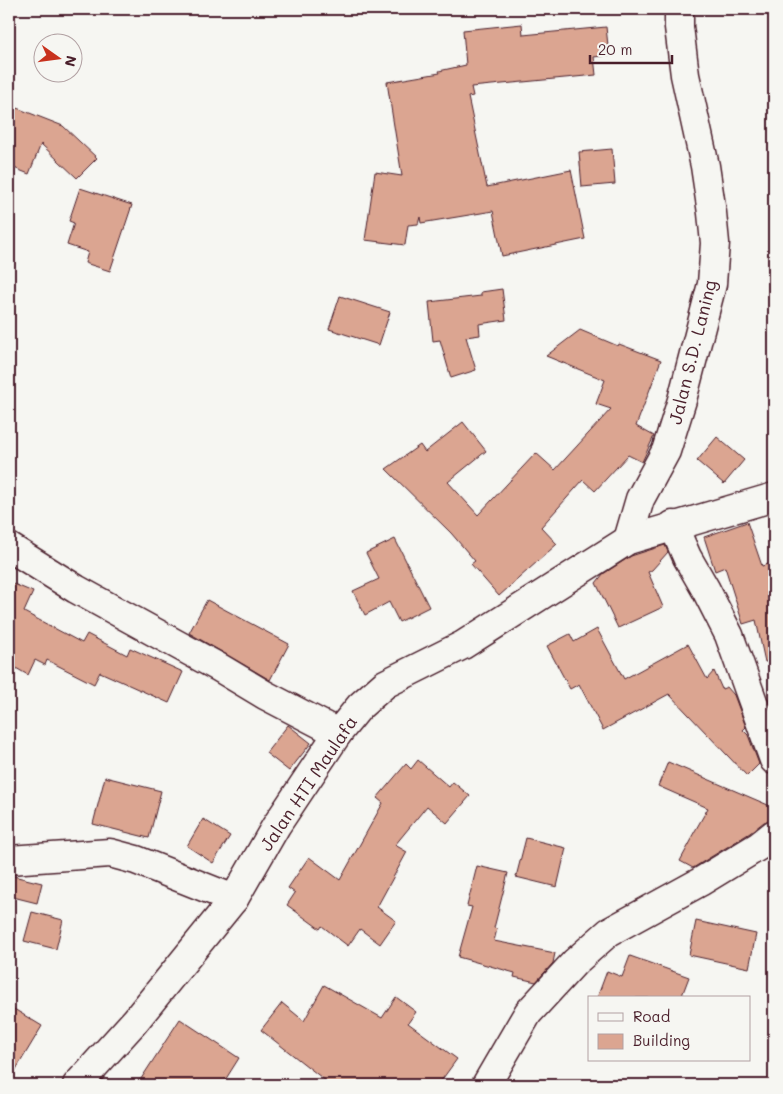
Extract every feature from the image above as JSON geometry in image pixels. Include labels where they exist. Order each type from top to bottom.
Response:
[{"type":"street","name":"Jalan S.D. Laning","points":[[628,540],[640,499],[666,451],[682,400],[712,284],[715,243],[712,213],[705,166],[685,75],[679,27],[679,9]]},
{"type":"street","name":"Jalan HTI Maulafa","points":[[77,1085],[135,1021],[234,899],[276,826],[338,734],[360,706],[385,684],[463,646],[628,540],[774,497]]},
{"type":"street","points":[[673,526],[687,557],[729,635],[774,760]]},
{"type":"street","points":[[9,547],[76,589],[338,734]]},
{"type":"street","points":[[486,1085],[528,1013],[574,962],[609,932],[700,882],[759,846],[774,834]]},
{"type":"street","points":[[9,860],[110,853],[136,860],[234,899]]},
{"type":"building","points":[[522,24],[523,35],[606,27],[609,55],[594,57],[596,75],[471,87],[473,96],[468,97],[487,187],[571,170],[585,239],[502,256],[493,211],[421,223],[420,217],[418,224],[408,225],[405,245],[365,240],[375,172],[402,176],[387,82],[440,73],[439,71],[466,65],[463,30]]},
{"type":"building","points":[[9,105],[63,126],[97,158],[77,178],[41,144],[29,174],[9,166]]},
{"type":"building","points":[[612,149],[615,184],[582,187],[579,152]]},
{"type":"building","points":[[80,188],[132,205],[110,271],[85,263],[88,252],[67,245],[74,223],[69,221]]},
{"type":"building","points":[[502,289],[506,320],[479,324],[480,335],[466,337],[476,370],[451,378],[440,340],[433,341],[429,302],[481,296],[481,292]]},
{"type":"building","points":[[340,296],[390,312],[379,345],[329,329]]},
{"type":"building","points":[[580,330],[618,346],[619,344],[661,360],[636,426],[654,436],[642,462],[628,455],[595,491],[583,480],[541,527],[557,544],[499,596],[471,564],[475,561],[451,533],[386,469],[420,445],[425,452],[463,422],[486,451],[448,482],[478,515],[536,453],[555,470],[611,409],[596,404],[605,380],[546,356]]},
{"type":"building","points":[[717,437],[744,460],[724,484],[697,461]]},
{"type":"building","points":[[747,522],[762,566],[774,562],[774,661],[765,662],[756,620],[743,624],[725,567],[715,571],[704,537]]},
{"type":"building","points":[[395,539],[429,607],[399,622],[389,602],[365,615],[353,591],[379,579],[366,553]]},
{"type":"building","points":[[665,545],[668,552],[648,572],[663,607],[618,628],[596,583],[603,574],[631,556]]},
{"type":"building","points":[[9,582],[33,592],[24,612],[82,643],[87,634],[127,655],[130,648],[183,672],[169,703],[100,672],[94,684],[47,660],[45,665],[35,660],[28,675],[9,664]]},
{"type":"building","points":[[207,600],[289,644],[270,680],[189,633]]},
{"type":"building","points":[[597,629],[624,679],[688,644],[707,679],[714,671],[722,689],[727,687],[734,695],[746,727],[743,730],[748,735],[759,764],[747,776],[669,694],[603,730],[579,684],[570,689],[547,646],[570,634],[574,642]]},
{"type":"building","points":[[288,725],[311,743],[289,771],[266,753]]},
{"type":"building","points":[[418,760],[449,787],[453,782],[470,796],[447,823],[427,806],[395,845],[407,852],[377,907],[396,921],[380,944],[360,929],[348,946],[322,926],[320,929],[287,905],[295,893],[288,888],[309,857],[340,880],[383,803],[377,798],[406,764],[411,769]]},
{"type":"building","points":[[668,762],[768,805],[774,819],[764,822],[750,833],[693,868],[680,861],[708,808],[658,786]]},
{"type":"building","points":[[105,777],[161,791],[149,838],[93,824]]},
{"type":"building","points":[[203,819],[230,836],[213,863],[187,846]]},
{"type":"building","points":[[526,838],[566,848],[557,887],[516,877]]},
{"type":"building","points":[[477,866],[508,873],[494,928],[497,929],[494,941],[555,953],[553,963],[536,982],[514,977],[515,973],[458,957],[472,907],[467,906]]},
{"type":"building","points":[[9,875],[42,883],[37,903],[9,896]]},
{"type":"building","points":[[32,912],[63,920],[56,949],[24,941]]},
{"type":"building","points":[[696,921],[756,934],[749,968],[689,955]]},
{"type":"building","points":[[630,956],[689,977],[682,996],[598,996],[607,971],[622,977]]},
{"type":"building","points":[[324,985],[382,1018],[396,997],[416,1012],[408,1023],[457,1059],[438,1085],[331,1085],[261,1030],[282,1003],[304,1021]]},
{"type":"building","points":[[9,1006],[42,1026],[9,1081]]},
{"type":"building","points":[[180,1019],[239,1058],[222,1085],[137,1085]]}]
